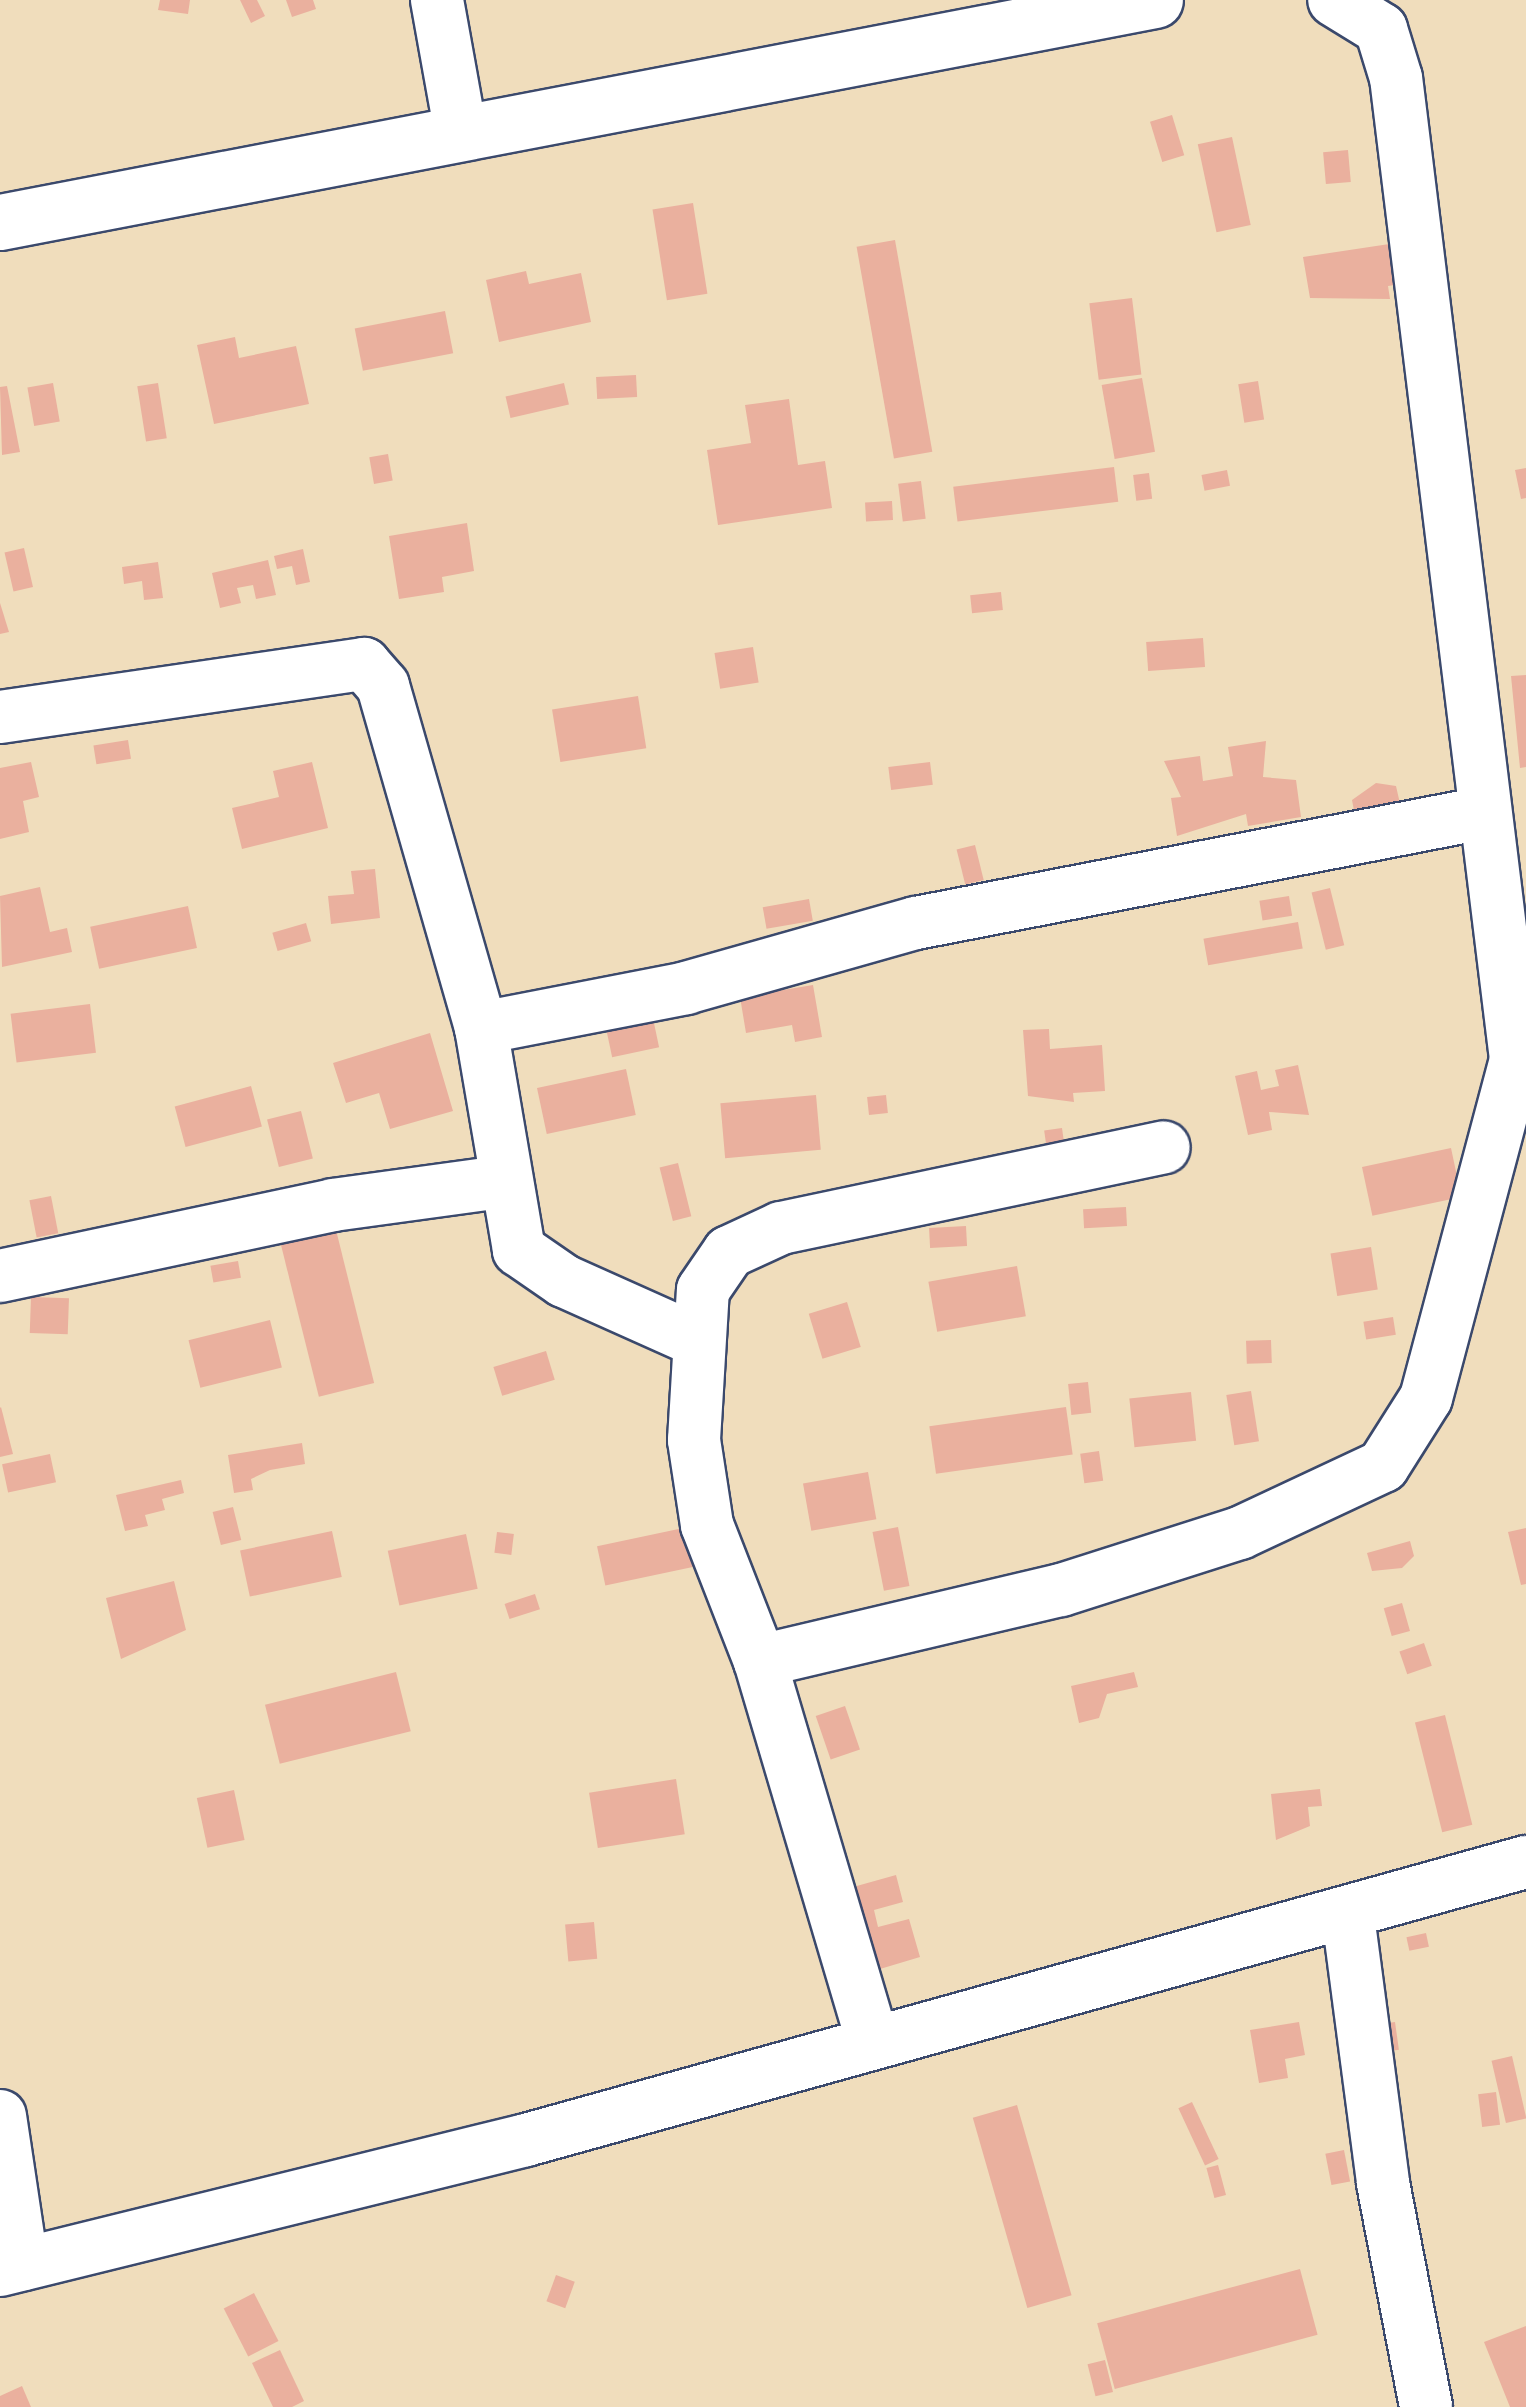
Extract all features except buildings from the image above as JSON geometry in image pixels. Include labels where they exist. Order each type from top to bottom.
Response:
[{"type":"main road","points":[[0,222],[1154,0]]},
{"type":"street","points":[[437,0],[461,132]]},
{"type":"street","points":[[760,1661],[1061,1590],[1240,1533],[1383,1466],[1426,1398],[1501,1137],[1516,1059],[1516,937],[1483,812],[1396,78],[1381,29],[1334,0]]},
{"type":"street","points":[[0,717],[364,664],[383,686],[482,1028],[502,1182],[519,1250],[534,1265],[696,1340]]},
{"type":"street","points":[[482,1028],[686,988],[916,923],[1483,812]]},
{"type":"street","points":[[872,2039],[760,1661],[708,1525],[694,1440],[696,1340],[703,1290],[729,1252],[781,1228],[1164,1147]]},
{"type":"street","points":[[0,1276],[333,1205],[502,1182]]},
{"type":"street","points":[[0,2116],[11,2267],[526,2140],[872,2039],[1348,1916],[1526,1862]]},
{"type":"street","points":[[1348,1916],[1383,2183],[1426,2407]]}]
